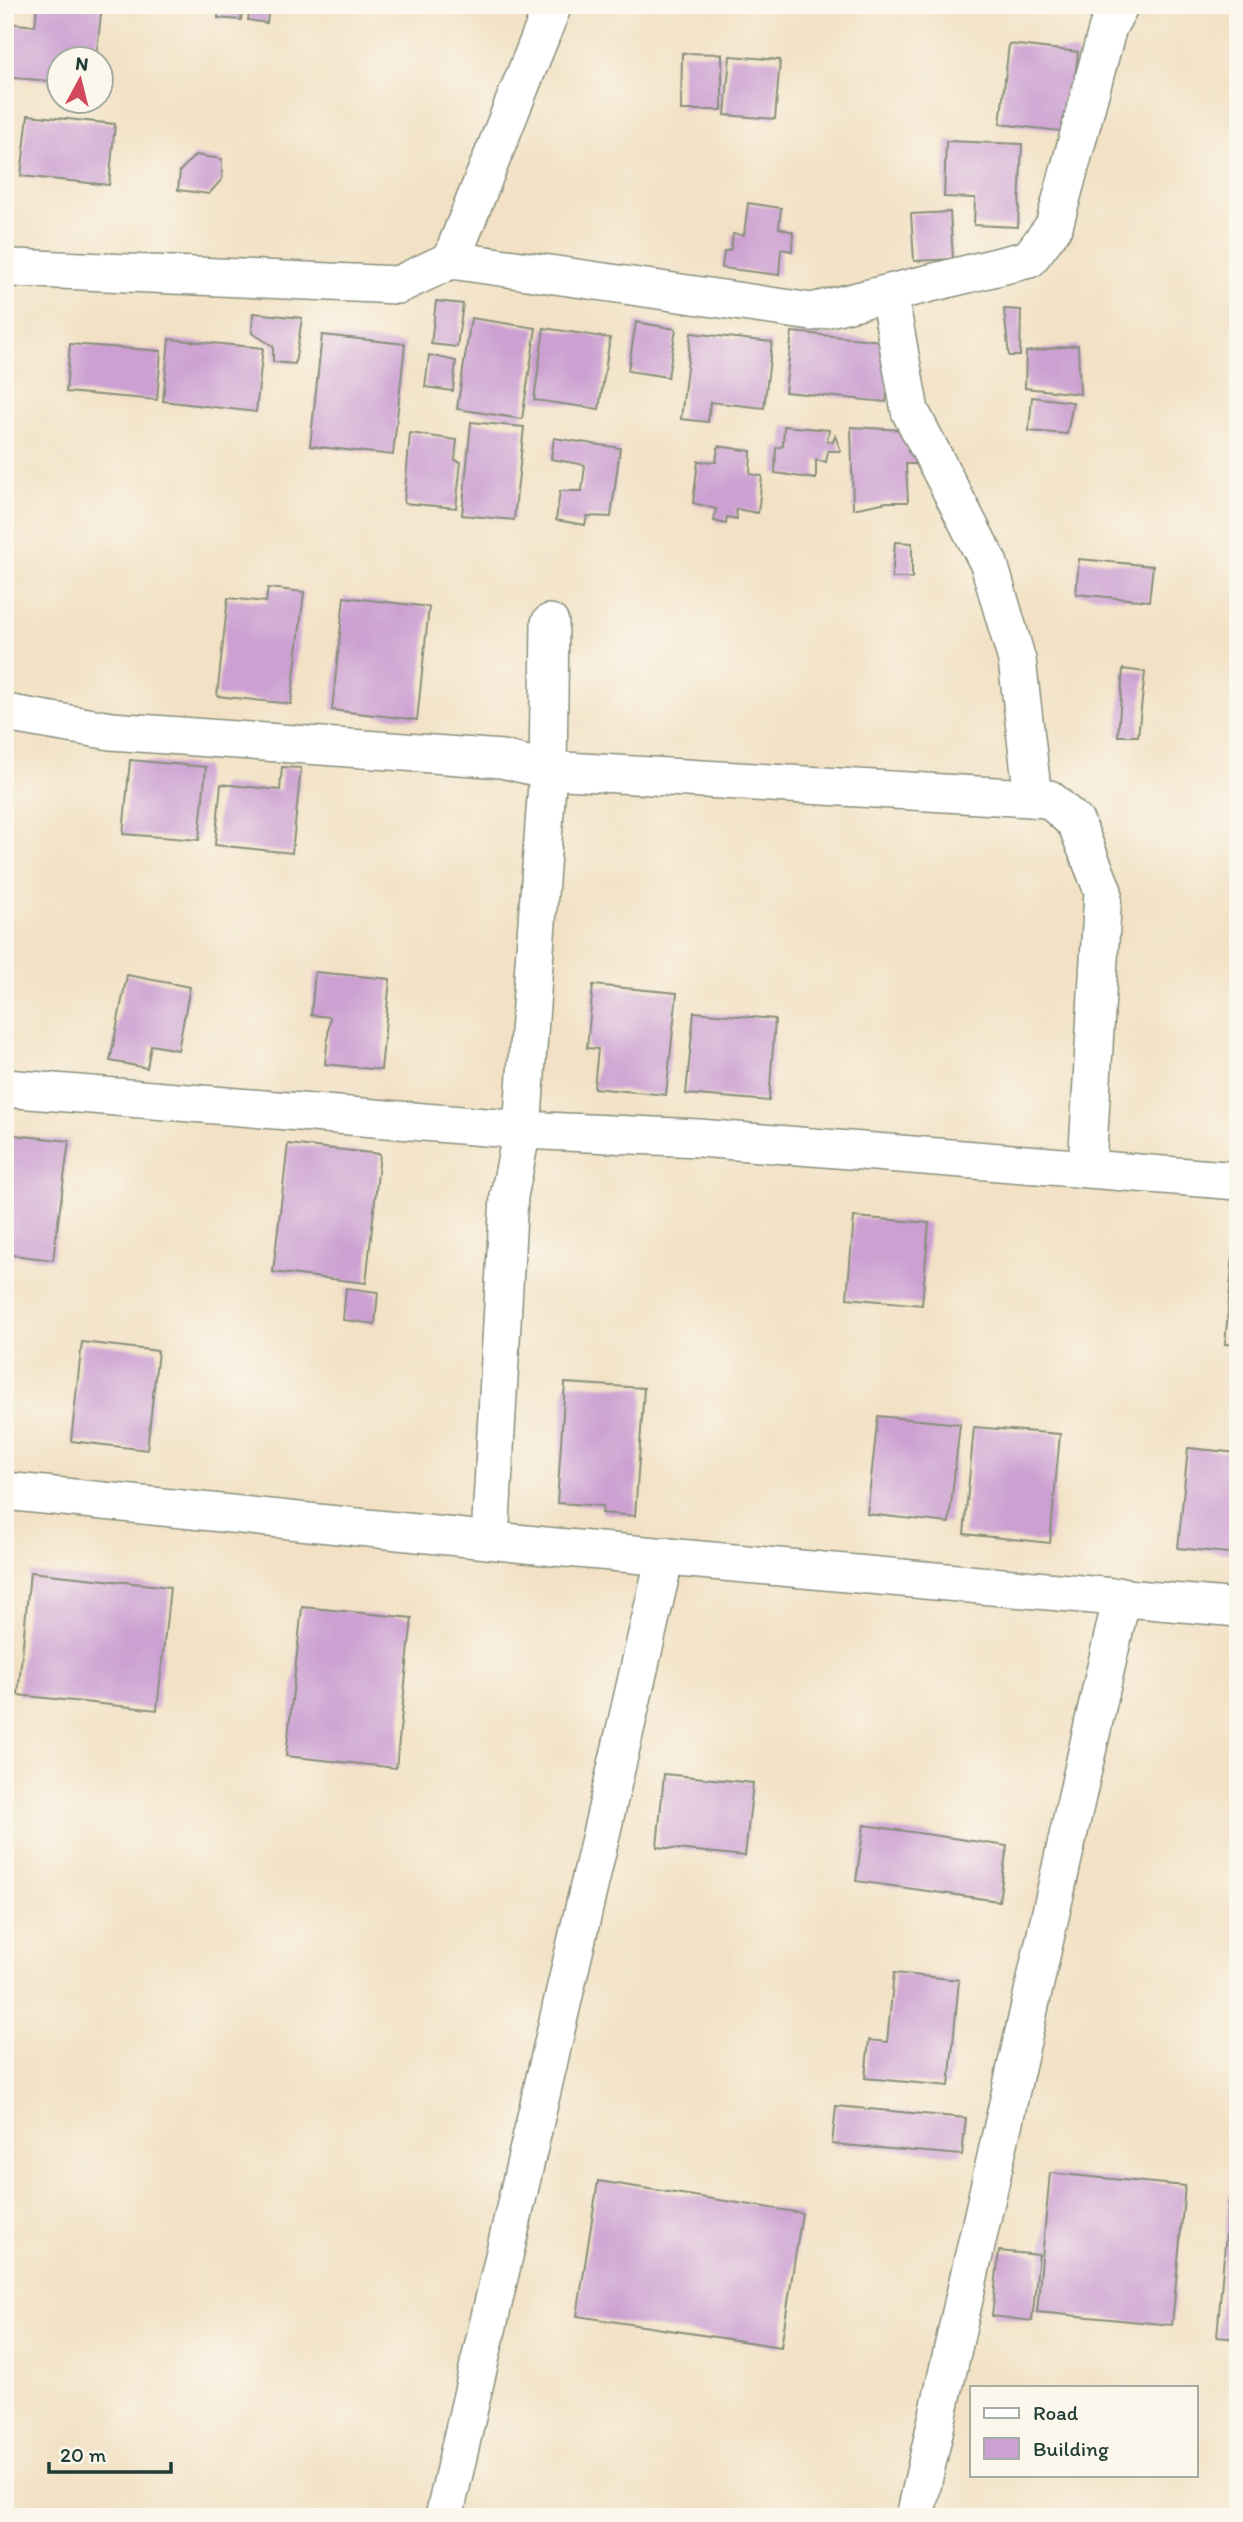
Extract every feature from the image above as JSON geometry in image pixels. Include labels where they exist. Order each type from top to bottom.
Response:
[{"type":"street","points":[[452,260],[553,5]]},
{"type":"street","points":[[8,269],[398,285],[452,260],[812,312],[1029,259],[1054,226],[1108,27],[1120,5]]},
{"type":"street","points":[[889,293],[910,411],[989,564],[1017,660],[1033,798]]},
{"type":"street","points":[[490,1540],[509,1196],[522,1130],[548,770],[550,624]]},
{"type":"street","points":[[5,713],[111,731],[502,759],[548,770],[1049,799],[1076,823],[1103,891],[1087,1167]]},
{"type":"street","points":[[5,1087],[522,1130],[699,1138],[1238,1181]]},
{"type":"street","points":[[5,1491],[490,1540],[1238,1608]]},
{"type":"street","points":[[444,2517],[665,1556]]},
{"type":"street","points":[[915,2517],[1122,1596]]},
{"type":"building","points":[[37,5],[102,5],[98,46],[46,46],[46,81],[5,77],[8,23],[35,26]]},
{"type":"building","points":[[219,5],[243,5],[241,20],[218,18]]},
{"type":"building","points":[[251,5],[269,5],[267,23],[248,20]]},
{"type":"building","points":[[1009,44],[1078,52],[1069,132],[1000,124]]},
{"type":"building","points":[[682,53],[722,54],[722,110],[681,110]]},
{"type":"building","points":[[730,56],[780,60],[775,119],[725,115]]},
{"type":"building","points":[[28,115],[115,124],[109,185],[21,176]]},
{"type":"building","points":[[946,141],[1022,144],[1018,227],[974,225],[975,198],[944,197]]},
{"type":"building","points":[[195,155],[222,159],[222,179],[209,194],[178,190],[180,171]]},
{"type":"building","points":[[748,203],[781,208],[779,228],[793,232],[792,251],[781,249],[779,275],[722,268],[724,252],[731,249],[733,234],[744,235]]},
{"type":"building","points":[[950,212],[953,259],[914,261],[911,214]]},
{"type":"building","points":[[436,301],[463,304],[457,347],[431,344]]},
{"type":"building","points":[[1004,309],[1021,310],[1020,356],[1009,356]]},
{"type":"building","points":[[253,313],[302,318],[295,364],[273,362],[273,346],[252,333]]},
{"type":"building","points":[[471,318],[536,328],[522,419],[457,409]]},
{"type":"building","points":[[636,322],[676,329],[668,377],[628,371]]},
{"type":"building","points":[[544,328],[610,338],[599,409],[534,400]]},
{"type":"building","points":[[792,332],[892,342],[886,402],[785,392]]},
{"type":"building","points":[[691,333],[772,342],[764,408],[710,402],[708,422],[681,419]]},
{"type":"building","points":[[322,335],[405,344],[393,455],[310,446]]},
{"type":"building","points":[[169,339],[263,348],[256,412],[163,401]]},
{"type":"building","points":[[70,344],[161,351],[157,400],[66,392]]},
{"type":"building","points":[[1078,345],[1080,394],[1025,388],[1026,352]]},
{"type":"building","points":[[429,355],[456,361],[453,391],[425,387]]},
{"type":"building","points":[[1032,397],[1073,402],[1067,434],[1029,431]]},
{"type":"building","points":[[471,422],[524,427],[514,520],[462,515]]},
{"type":"building","points":[[784,426],[829,430],[827,441],[833,442],[835,436],[841,451],[828,451],[826,462],[816,460],[816,479],[775,473],[776,448],[783,446]]},
{"type":"building","points":[[851,427],[905,430],[908,452],[919,453],[919,464],[906,464],[908,502],[887,502],[853,509]]},
{"type":"building","points":[[410,433],[457,440],[455,460],[461,462],[456,508],[404,503]]},
{"type":"building","points":[[554,438],[620,448],[611,517],[587,516],[585,525],[556,520],[560,491],[582,491],[585,465],[551,459]]},
{"type":"building","points":[[718,446],[751,451],[750,474],[762,476],[758,513],[736,509],[737,519],[727,517],[726,524],[714,521],[716,509],[693,503],[698,461],[716,462]]},
{"type":"building","points":[[895,542],[912,543],[912,578],[892,578]]},
{"type":"building","points":[[1079,559],[1153,566],[1149,601],[1076,594]]},
{"type":"building","points":[[268,588],[304,592],[291,704],[217,696],[228,598],[266,602]]},
{"type":"building","points":[[344,597],[429,607],[417,720],[332,710]]},
{"type":"building","points":[[1123,669],[1145,672],[1138,736],[1118,736]]},
{"type":"building","points":[[130,760],[206,767],[199,840],[123,834]]},
{"type":"building","points":[[282,767],[301,768],[292,853],[215,845],[221,784],[280,790]]},
{"type":"building","points":[[315,972],[390,979],[381,1070],[325,1064],[330,1017],[311,1015]]},
{"type":"building","points":[[127,975],[190,987],[178,1050],[151,1045],[147,1068],[110,1061]]},
{"type":"building","points":[[593,985],[677,993],[666,1095],[594,1088],[598,1049],[587,1048]]},
{"type":"building","points":[[694,1012],[775,1019],[769,1101],[686,1094]]},
{"type":"building","points":[[5,1134],[69,1141],[53,1260],[5,1254]]},
{"type":"building","points":[[288,1144],[380,1154],[366,1283],[273,1272]]},
{"type":"building","points":[[854,1217],[929,1223],[922,1305],[847,1298]]},
{"type":"building","points":[[1235,1234],[1238,1234],[1238,1345],[1225,1344]]},
{"type":"building","points":[[346,1288],[378,1292],[375,1324],[343,1320]]},
{"type":"building","points":[[82,1342],[158,1351],[147,1450],[71,1441]]},
{"type":"building","points":[[565,1383],[644,1388],[635,1516],[602,1513],[603,1506],[557,1503]]},
{"type":"building","points":[[878,1416],[960,1424],[949,1523],[867,1514]]},
{"type":"building","points":[[974,1427],[1060,1434],[1050,1543],[964,1534]]},
{"type":"building","points":[[1188,1448],[1238,1453],[1238,1554],[1178,1548]]},
{"type":"building","points":[[30,1572],[170,1587],[157,1710],[18,1695]]},
{"type":"building","points":[[302,1607],[412,1618],[396,1768],[286,1756]]},
{"type":"building","points":[[664,1774],[753,1783],[745,1856],[657,1847]]},
{"type":"building","points":[[864,1825],[1007,1846],[999,1901],[856,1881]]},
{"type":"building","points":[[894,1973],[959,1980],[949,2086],[865,2078],[869,2040],[887,2042]]},
{"type":"building","points":[[836,2106],[966,2118],[962,2155],[832,2144]]},
{"type":"building","points":[[1050,2173],[1185,2186],[1172,2325],[1037,2312]]},
{"type":"building","points":[[598,2181],[802,2213],[781,2347],[577,2316]]},
{"type":"building","points":[[1229,2198],[1238,2199],[1238,2339],[1217,2337]]},
{"type":"building","points":[[999,2251],[1039,2255],[1032,2321],[992,2316]]}]
